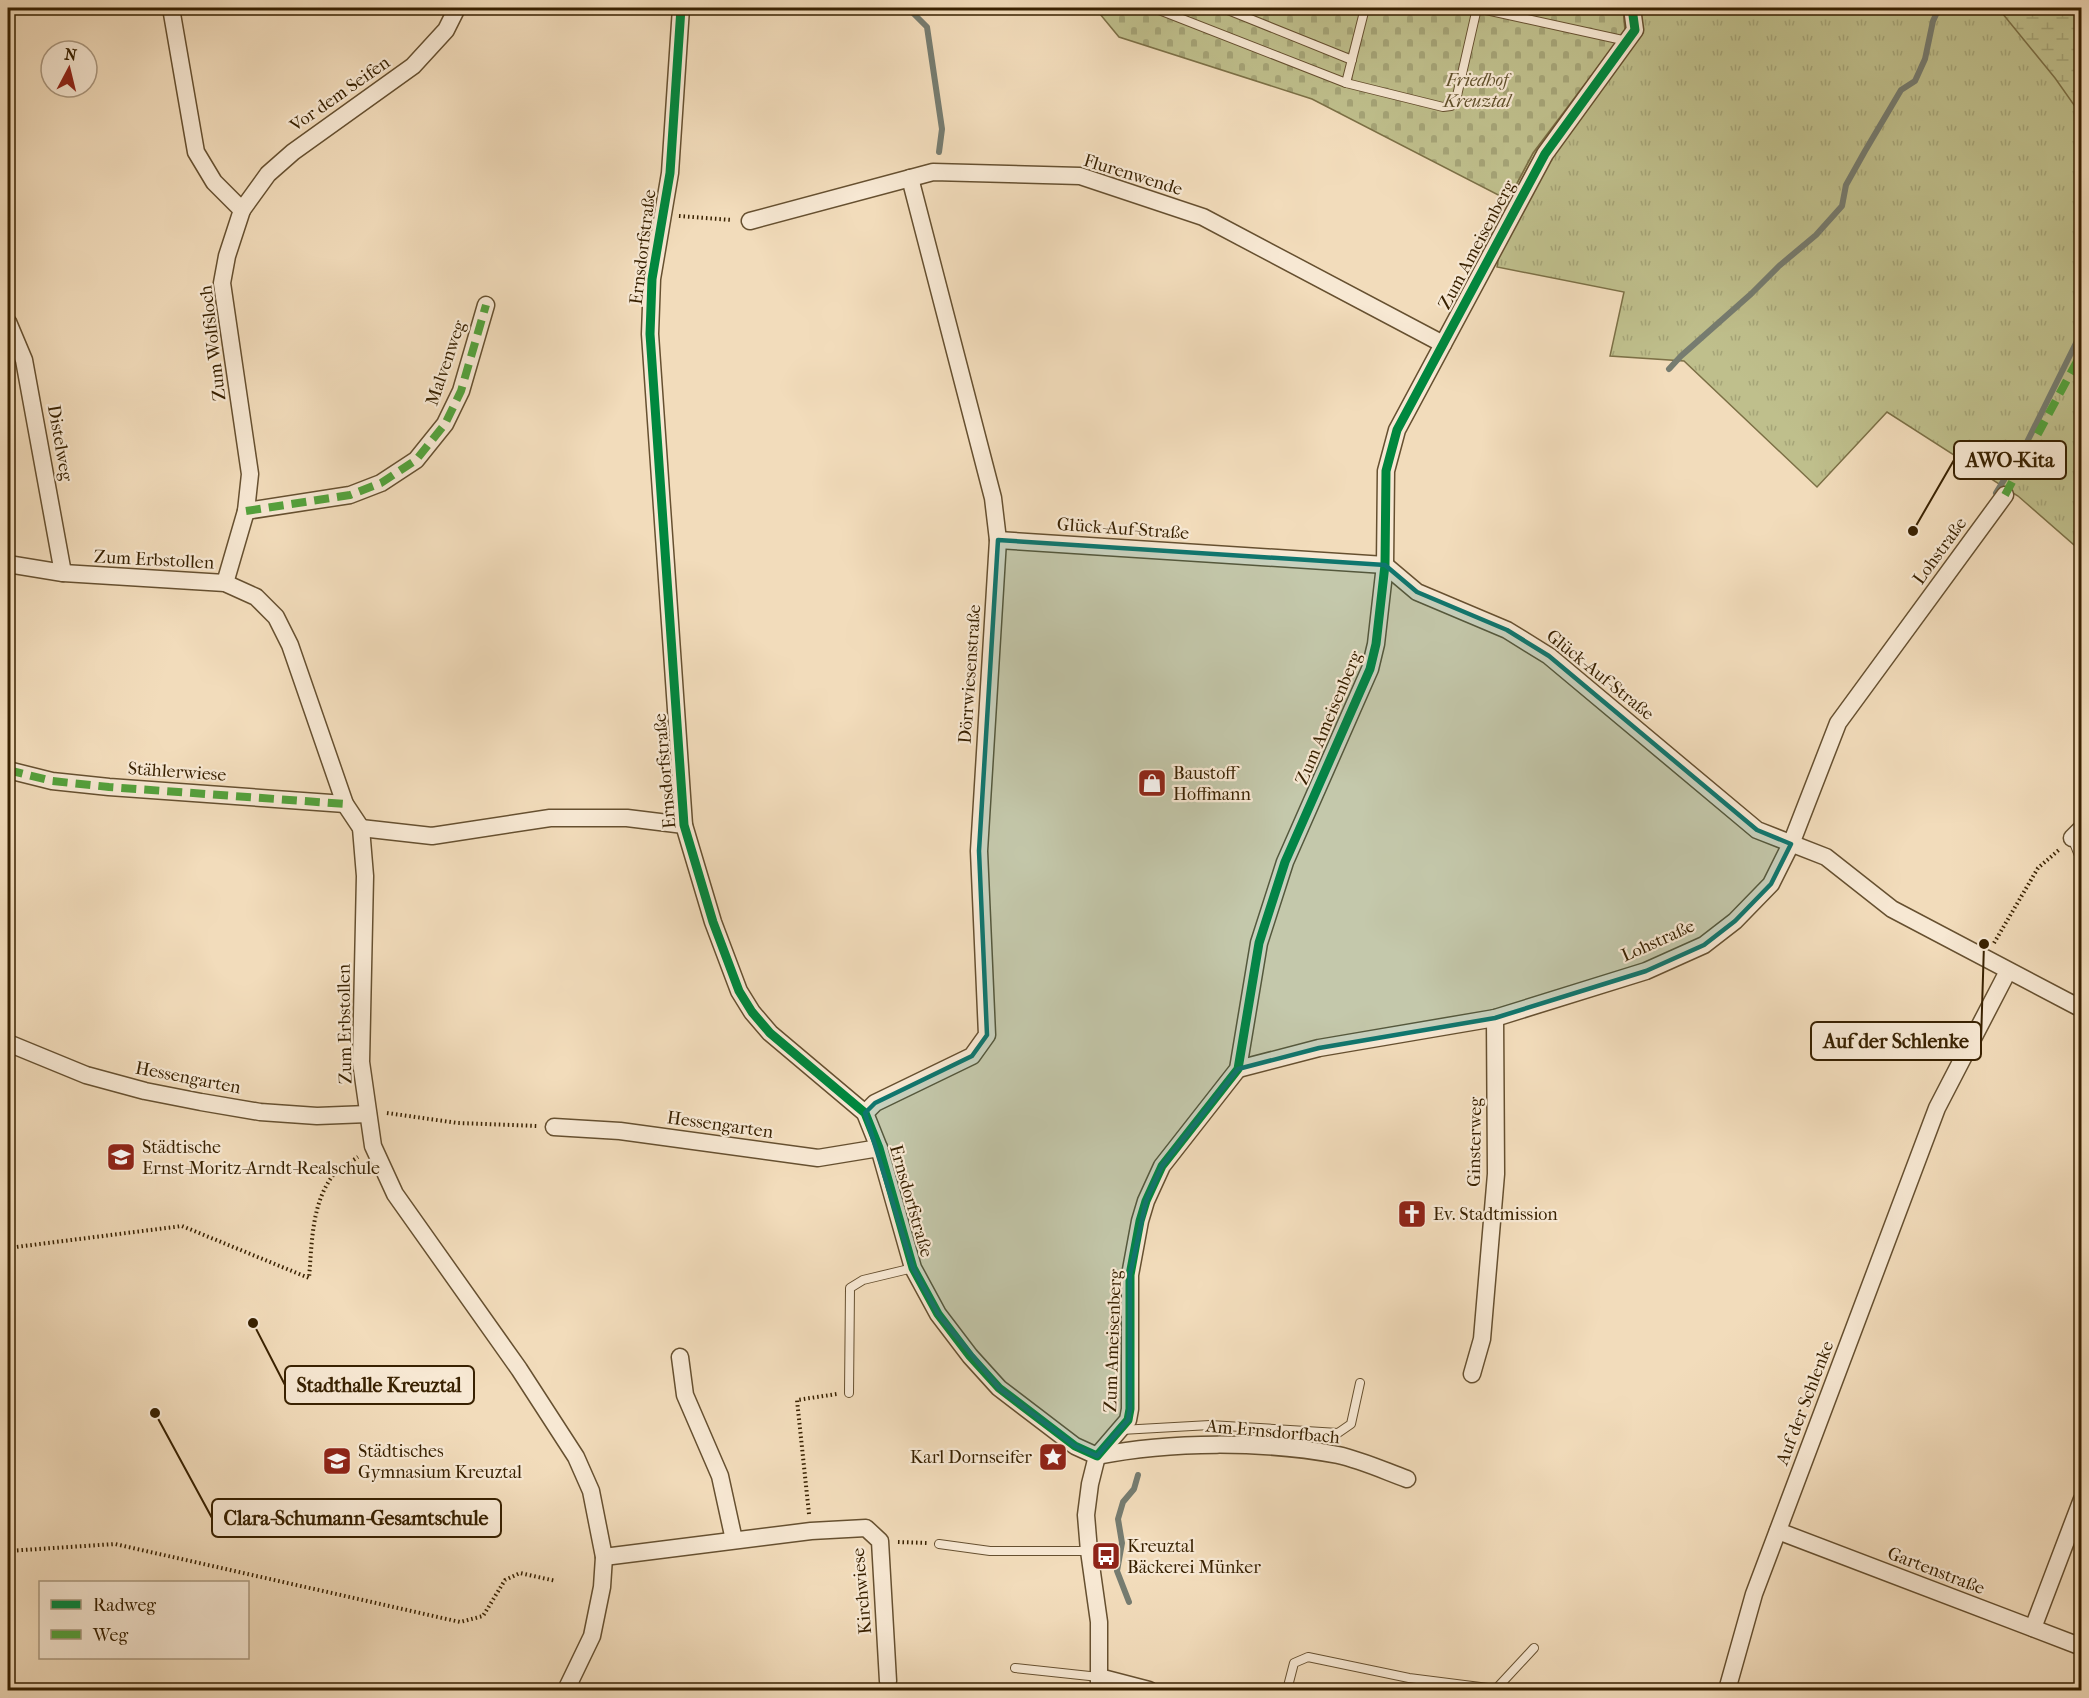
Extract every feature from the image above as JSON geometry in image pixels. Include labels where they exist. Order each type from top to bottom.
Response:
[{"type":"street","points":[[171,8],[196,152],[214,182],[242,210]]},
{"type":"street","name":"Vor dem Seifen","points":[[242,210],[268,174],[293,152],[413,66],[446,30],[457,8]]},
{"type":"street","name":"Ernsdorfstraße","points":[[681,8],[670,173],[652,279],[650,334],[684,825],[713,922],[739,991],[752,1012],[770,1033],[865,1113],[879,1148],[913,1268],[938,1314],[970,1356],[999,1388],[1075,1446],[1097,1456]]},
{"type":"street","name":"Zum Ameisenberg","points":[[1097,1456],[1128,1420],[1130,1408],[1130,1275],[1146,1201],[1162,1166],[1238,1069],[1259,943],[1285,862],[1370,669],[1376,644],[1385,565],[1386,471],[1396,430],[1545,154],[1635,30],[1632,8]]},
{"type":"street","name":"Flurenwende","points":[[750,221],[933,172],[1080,176],[1203,217],[1443,344]]},
{"type":"street","name":"Dörrwiesenstraße","points":[[865,1113],[875,1103],[972,1056],[987,1035],[979,851],[998,540],[993,498],[910,178]]},
{"type":"street","name":"Zum Wolfsloch","points":[[225,583],[246,511],[250,474],[222,283],[227,256],[242,210]]},
{"type":"street","name":"Malvenweg","points":[[246,511],[350,495],[381,483],[416,460],[445,424],[461,391],[486,305]]},
{"type":"street","name":"Distelweg","points":[[8,322],[24,360],[63,573]]},
{"type":"street","name":"Lohstraße","points":[[1238,1069],[1319,1048],[1495,1018],[1646,971],[1704,945],[1735,921],[1771,884],[1791,844],[1838,723],[2005,495]]},
{"type":"street","name":"Glück-Auf-Straße","points":[[998,540],[1385,565],[1417,592],[1507,630],[1549,656],[1757,830],[1826,857],[1892,909],[2082,1009]]},
{"type":"street","name":"Zum Erbstollen","points":[[8,564],[63,573],[225,583],[256,597],[276,617],[290,645],[345,804],[360,828],[365,876],[362,1062],[373,1146],[395,1194],[519,1370],[576,1457],[591,1491],[604,1557],[602,1587],[592,1636],[573,1688]]},
{"type":"street","name":"Stählerwiese","points":[[8,770],[52,781],[109,787],[345,804]]},
{"type":"street","points":[[360,828],[432,836],[550,818],[627,818],[684,825]]},
{"type":"street","name":"Auf der Schlenke","points":[[1727,1690],[1754,1594],[1937,1108],[2008,971]]},
{"type":"street","name":"Ginsterweg","points":[[1472,1374],[1482,1339],[1496,1174],[1495,1018]]},
{"type":"street","name":"Hessengarten","points":[[8,1043],[86,1075],[145,1091],[260,1112],[317,1116],[368,1114]]},
{"type":"street","name":"Hessengarten","points":[[554,1127],[620,1131],[818,1158],[879,1148]]},
{"type":"street","points":[[680,1357],[686,1395],[720,1476],[734,1540]]},
{"type":"street","name":"Am Ernsdorfbach","points":[[1097,1456],[1115,1452],[1206,1444],[1249,1446],[1340,1455],[1407,1479]]},
{"type":"street","points":[[1097,1456],[1086,1515],[1099,1622],[1099,1684],[1149,1690]]},
{"type":"street","points":[[2033,1628],[2082,1499]]},
{"type":"street","name":"Kirchwiese","points":[[604,1557],[734,1540],[866,1528],[879,1541],[888,1681]]},
{"type":"street","name":"Gartenstraße","points":[[1778,1531],[2082,1647]]},
{"type":"lane","points":[[1154,8],[1346,83],[1443,107],[1451,106],[1456,100],[1477,8],[1627,41]]},
{"type":"lane","points":[[1223,8],[1352,60]]},
{"type":"lane","points":[[1346,83],[1365,8]]},
{"type":"lane","points":[[2077,833],[2082,863]]},
{"type":"lane","name":"Ernsdorfstraße","points":[[849,1393],[850,1288],[863,1280],[913,1268]]},
{"type":"lane","points":[[1120,1430],[1210,1425],[1338,1433],[1351,1424],[1360,1383]]},
{"type":"lane","points":[[939,1544],[990,1551],[1089,1551]]},
{"type":"lane","points":[[1287,1690],[1294,1664],[1308,1657],[1409,1678],[1496,1689],[1534,1648]]},
{"type":"lane","points":[[1015,1668],[1099,1684]]},
{"type":"path","points":[[662,215],[750,221]]},
{"type":"path","points":[[1985,959],[2038,868],[2077,833]]},
{"type":"path","points":[[368,1114],[395,1113],[458,1123],[554,1127]]},
{"type":"path","points":[[8,1248],[182,1226],[309,1278],[314,1223],[322,1194],[335,1173],[373,1146]]},
{"type":"path","points":[[811,1532],[797,1400],[849,1393]]},
{"type":"path","points":[[879,1541],[939,1544]]},
{"type":"path","points":[[8,1551],[115,1544],[460,1622],[483,1616],[505,1580],[520,1573],[556,1581]]},
{"type":"highlighted area","points":[[998,540],[1385,565],[1417,592],[1507,630],[1549,656],[1757,830],[1791,844],[1771,884],[1735,921],[1704,945],[1646,971],[1495,1018],[1319,1048],[1238,1069],[1162,1166],[1146,1201],[1130,1275],[1130,1409],[1128,1420],[1097,1456],[1075,1446],[999,1388],[938,1314],[913,1268],[865,1113],[875,1103],[972,1056],[987,1035],[979,851]]},
{"type":"green space","name":"Friedhof Kreuztal","points":[[1095,8],[1623,8],[1625,31],[1533,153],[1508,200],[1312,99],[1119,37]]},
{"type":"green space","points":[[1623,8],[2081,8],[2081,551],[2018,496],[1887,412],[1817,487],[1684,361],[1610,356],[1624,292],[1497,267],[1508,200],[1533,153],[1625,31]]},
{"type":"green space","points":[[1998,8],[2081,8],[2081,115],[2055,78]]},
{"type":"waterway","points":[[908,8],[927,27],[942,129],[939,152]]},
{"type":"waterway","points":[[1669,369],[1779,266],[1816,235],[1842,206],[1846,185],[1865,151],[1901,90],[1915,81],[1925,59],[1933,21],[1939,8]]},
{"type":"waterway","points":[[1996,493],[2027,442],[2082,331]]},
{"type":"waterway","points":[[1129,1602],[1117,1571],[1122,1543],[1118,1519],[1123,1502],[1134,1489],[1138,1475]]},
{"type":"marked path","points":[[246,511],[350,495],[381,483],[416,460],[445,424],[461,391],[486,305]]},
{"type":"marked path","points":[[2005,495],[2082,352]]},
{"type":"marked path","points":[[8,770],[52,781],[109,787],[345,804]]},
{"type":"cycle path","points":[[681,8],[670,173],[652,279],[650,334],[684,825],[713,922],[739,991],[752,1012],[770,1033],[865,1113],[879,1148],[913,1268],[938,1314],[970,1356],[999,1388],[1075,1446],[1097,1456],[1128,1420],[1130,1409],[1130,1275],[1146,1201],[1162,1166],[1238,1069],[1259,943],[1285,862],[1370,669],[1376,644],[1385,565],[1386,471],[1397,430],[1545,154],[1635,30],[1632,8]]},
{"type":"place","name":"AWO-Kita","points":[[1913,531]]},
{"type":"place","name":"Baustoff Hoffmann","points":[[1152,783]]},
{"type":"place","name":"Auf der Schlenke","points":[[1984,944]]},
{"type":"place","name":"Städtische Ernst-Moritz-Arndt-Realschule","points":[[121,1157]]},
{"type":"place","name":"Ev. Stadtmission","points":[[1412,1214]]},
{"type":"place","name":"Stadthalle Kreuztal","points":[[253,1323]]},
{"type":"place","name":"Clara-Schumann-Gesamtschule","points":[[155,1413]]},
{"type":"place","name":"Karl Dornseifer","points":[[1053,1457]]},
{"type":"place","name":"Städtisches Gymnasium Kreuztal","points":[[337,1461]]},
{"type":"place","name":"Kreuztal Bäckerei Münker","points":[[1106,1556]]}]
